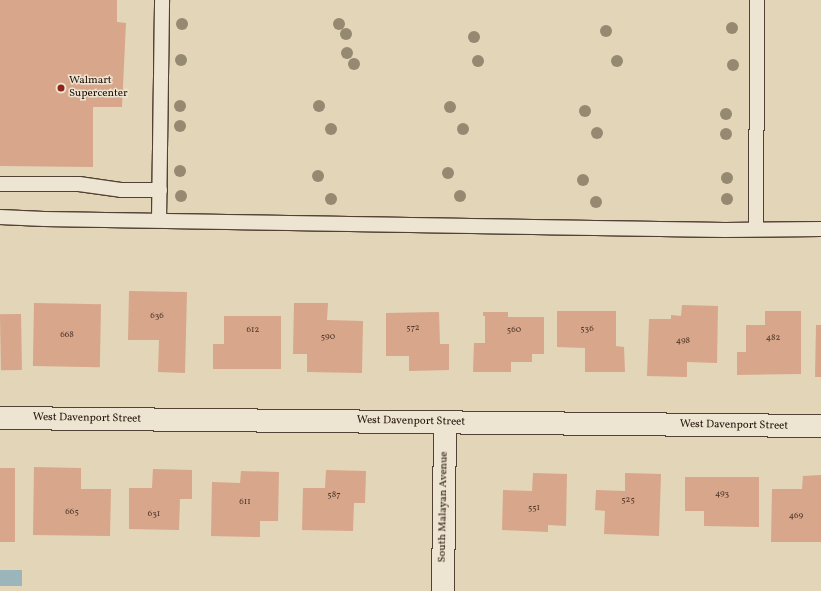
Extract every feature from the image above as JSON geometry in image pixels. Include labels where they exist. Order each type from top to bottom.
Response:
[{"type":"street","name":"West Davenport Street","points":[[0,418],[821,426]]},
{"type":"street","name":"South Malayan Avenue","points":[[444,591],[445,423]]},
{"type":"lane","points":[[159,220],[162,0]]},
{"type":"lane","points":[[756,229],[757,0]]},
{"type":"lane","points":[[0,184],[79,184],[121,190],[160,190]]},
{"type":"lane","points":[[0,217],[44,219],[725,230],[821,229]]},
{"type":"water","points":[[0,570],[22,570],[22,586],[0,586]]},
{"type":"building","name":"Walmart Supercenter","points":[[0,0],[117,0],[117,22],[126,23],[122,107],[93,107],[93,167],[0,166]]},
{"type":"building","points":[[129,291],[187,292],[185,373],[158,372],[159,340],[128,340]]},
{"type":"building","points":[[34,303],[101,304],[100,367],[33,366]]},
{"type":"building","points":[[294,303],[328,303],[327,320],[363,321],[362,373],[307,372],[307,354],[293,354]]},
{"type":"building","points":[[682,305],[718,306],[717,363],[687,362],[687,377],[647,376],[649,319],[671,319],[671,315],[681,316]]},
{"type":"building","points":[[557,311],[616,311],[616,346],[624,347],[625,372],[585,372],[585,348],[557,347]]},
{"type":"building","points":[[765,311],[801,311],[801,374],[737,375],[737,352],[746,352],[746,325],[765,325]]},
{"type":"building","points":[[439,312],[440,344],[449,344],[449,370],[409,371],[409,356],[386,356],[386,313]]},
{"type":"building","points":[[483,312],[508,312],[508,317],[544,317],[544,354],[532,354],[532,362],[511,362],[511,372],[473,372],[474,343],[485,343],[485,316],[483,316]]},
{"type":"building","points":[[0,314],[21,314],[22,370],[1,370]]},
{"type":"building","points":[[224,316],[281,316],[281,369],[213,369],[213,344],[224,344]]},
{"type":"building","points":[[816,325],[821,325],[821,377],[815,377]]},
{"type":"building","points":[[34,467],[81,468],[81,489],[111,489],[110,536],[33,535]]},
{"type":"building","points":[[0,468],[15,468],[15,542],[0,542]]},
{"type":"building","points":[[153,469],[192,470],[192,499],[180,499],[179,530],[129,529],[129,488],[152,488]]},
{"type":"building","points":[[326,470],[366,471],[365,503],[354,503],[353,531],[302,530],[303,488],[325,488]]},
{"type":"building","points":[[241,471],[279,472],[278,521],[260,521],[260,537],[211,536],[212,482],[240,483]]},
{"type":"building","points":[[533,473],[567,474],[566,526],[548,525],[548,532],[502,530],[503,490],[532,491]]},
{"type":"building","points":[[625,473],[661,474],[659,536],[604,534],[605,511],[595,510],[596,490],[625,491]]},
{"type":"building","points":[[821,475],[821,542],[771,542],[772,489],[802,489],[803,476]]},
{"type":"building","points":[[685,477],[759,477],[759,527],[704,526],[704,511],[685,511]]},
{"type":"place","name":"Walmart Supercenter","points":[[61,88]]}]
